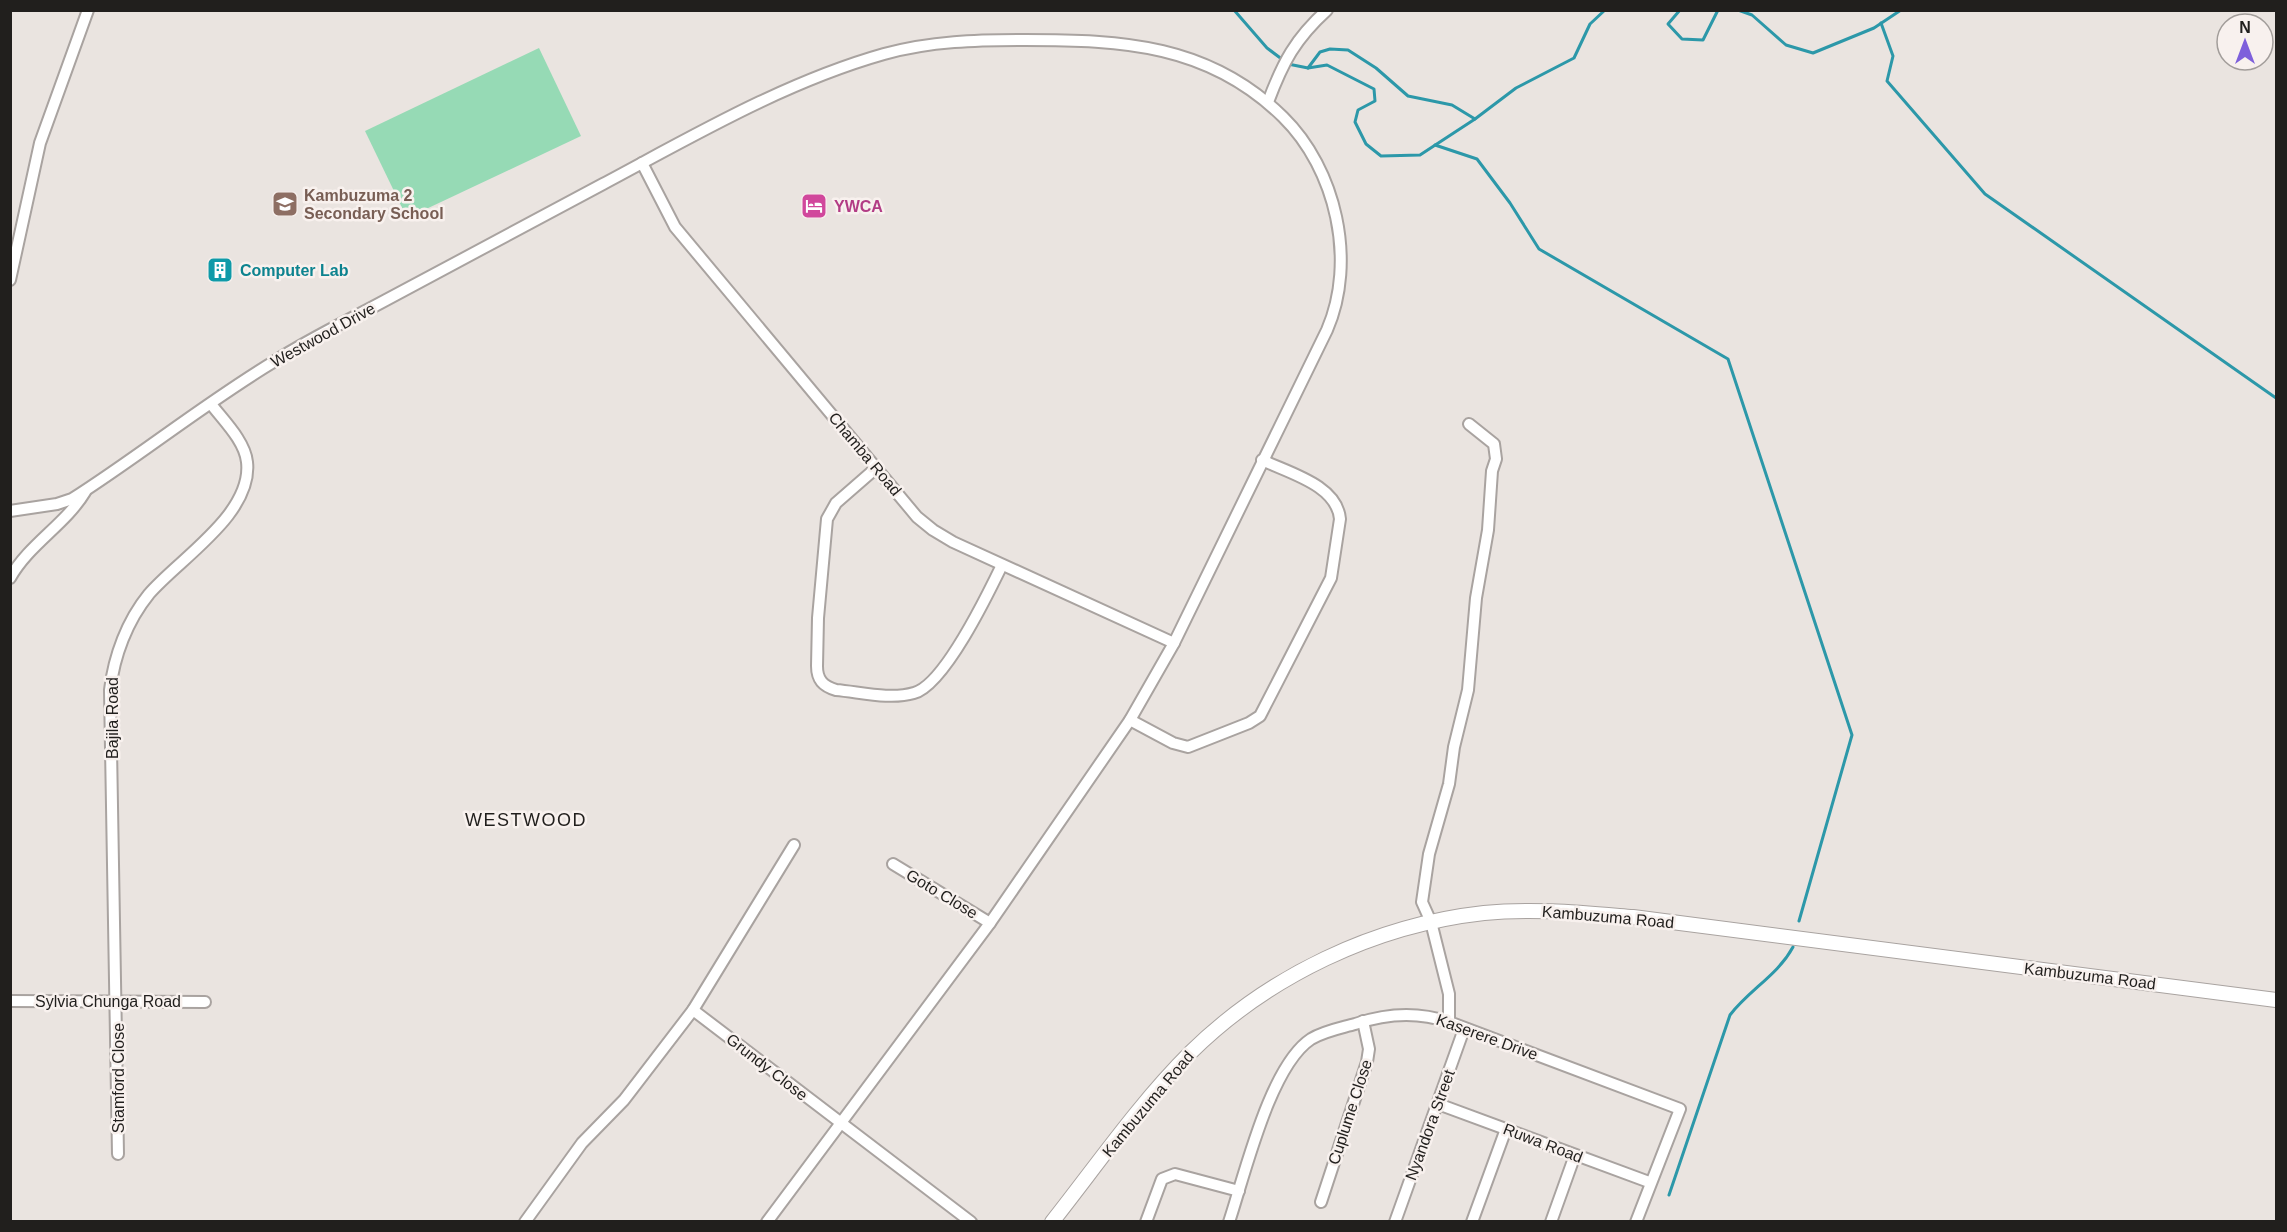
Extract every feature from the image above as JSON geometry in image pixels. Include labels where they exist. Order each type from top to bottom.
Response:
[{"type":"main road","name":"Kambuzuma Road","points":[[1052,1221],[1154,1092],[1190,1053],[1235,1013],[1284,980],[1347,950],[1394,932],[1431,922],[1484,913],[1516,911],[1633,917],[2277,1000]]},
{"type":"street","points":[[10,280],[38,153],[88,10]]},
{"type":"street","points":[[1268,102],[1287,57],[1303,32],[1328,10]]},
{"type":"street","name":"Westwood Drive","points":[[10,511],[57,504],[87,489],[211,404],[323,332],[642,163],[803,83],[882,55],[956,41],[1064,40],[1148,46],[1201,63],[1268,102],[1293,126],[1321,174],[1336,218],[1342,272],[1339,296],[1332,318],[1174,643],[1130,720],[990,923],[767,1221]]},
{"type":"street","name":"Chamba Road","points":[[642,163],[675,227],[917,516],[933,530],[1002,565],[1174,643]]},
{"type":"street","name":"Bajila Road","points":[[117,1002],[110,690],[112,668],[132,621],[147,596],[232,509],[248,473],[247,459],[241,445],[211,404]]},
{"type":"street","points":[[1449,1022],[1449,994],[1431,922],[1422,902],[1425,877],[1449,784],[1454,747],[1468,690],[1476,598],[1488,530],[1492,471],[1496,459],[1494,444],[1469,424]]},
{"type":"street","points":[[1130,720],[1173,743],[1188,747],[1255,720],[1270,700],[1331,578],[1340,519],[1339,509],[1329,494],[1262,460]]},
{"type":"street","points":[[875,468],[837,503],[824,527],[817,674],[826,687],[836,690],[898,695],[926,688],[961,640],[1002,565]]},
{"type":"street","points":[[10,578],[26,556],[78,505],[87,489]]},
{"type":"street","points":[[525,1221],[582,1143],[624,1100],[693,1010],[794,845]]},
{"type":"street","name":"Goto Close","points":[[893,864],[990,923]]},
{"type":"street","name":"Sylvia Chunga Road","points":[[10,1000],[205,1002]]},
{"type":"street","name":"Stamford Close","points":[[117,1002],[118,1154]]},
{"type":"street","name":"Grundy Close","points":[[693,1010],[971,1221]]},
{"type":"street","name":"Kaserere Drive","points":[[1229,1221],[1272,1091],[1290,1060],[1312,1039],[1363,1021],[1411,1014],[1449,1022],[1680,1109],[1649,1182]]},
{"type":"street","name":"Cuplume Close","points":[[1321,1202],[1366,1070],[1369,1049],[1363,1021]]},
{"type":"street","name":"Nyandora Street","points":[[1395,1221],[1464,1029]]},
{"type":"street","name":"Ruwa Road","points":[[1438,1104],[1649,1182]]},
{"type":"street","points":[[1472,1221],[1506,1129]]},
{"type":"street","points":[[1551,1221],[1575,1155]]},
{"type":"street","points":[[1146,1221],[1162,1179],[1175,1174],[1239,1191]]},
{"type":"street","points":[[1636,1221],[1649,1182]]},
{"type":"green space","points":[[539,48],[581,136],[407,218],[365,131]]},
{"type":"waterway","points":[[1234,10],[1267,48],[1283,60]]},
{"type":"waterway","points":[[1288,64],[1308,68],[1327,65],[1374,89],[1375,101],[1358,110],[1355,122],[1366,144],[1381,156],[1420,155],[1475,119],[1516,88],[1574,58],[1590,24],[1605,10]]},
{"type":"waterway","points":[[1680,10],[1668,24],[1682,39],[1703,40],[1718,10]]},
{"type":"waterway","points":[[1738,10],[1752,15],[1786,45],[1813,53],[1874,28],[1901,10]]},
{"type":"waterway","points":[[1881,23],[1893,56],[1887,81],[1985,194],[2276,398]]},
{"type":"waterway","points":[[1308,68],[1320,52],[1330,49],[1348,50],[1376,68],[1408,96],[1452,105],[1475,119]]},
{"type":"waterway","points":[[1435,145],[1477,159],[1510,203],[1539,249],[1728,359],[1852,735],[1799,921]]},
{"type":"waterway","points":[[1669,1195],[1730,1015],[1780,966],[1793,947]]},
{"type":"place","name":"Kambuzuma 2 Secondary School","points":[[285,204]]},
{"type":"place","name":"YWCA","points":[[814,206]]},
{"type":"place","name":"Computer Lab","points":[[220,270]]},
{"type":"district","name":"WESTWOOD","points":[[526,820]]}]
